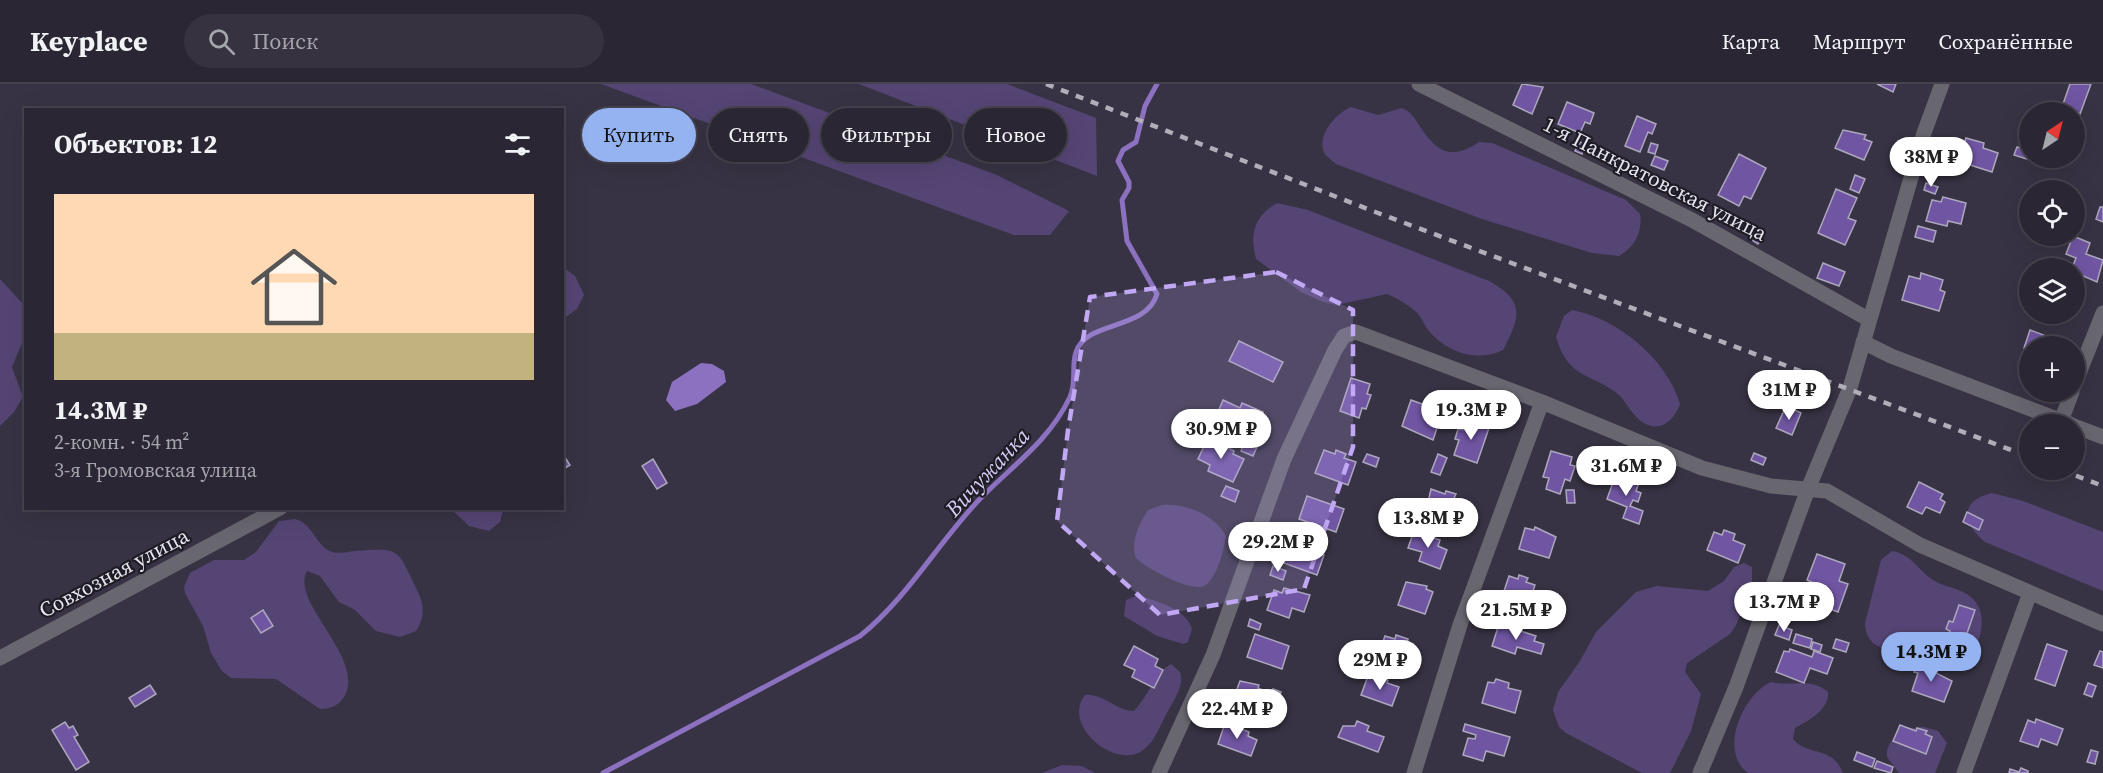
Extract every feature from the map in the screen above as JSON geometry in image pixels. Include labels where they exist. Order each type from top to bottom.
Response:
[{"type":"street","name":"1-я Панкратовская улица","points":[[1419,84],[1692,220],[1868,319]]},
{"type":"street","points":[[1700,773],[1736,687],[1808,489],[1850,388],[1868,319],[1924,133],[1942,84]]},
{"type":"street","points":[[2085,359],[2103,314]]},
{"type":"street","points":[[1159,773],[1213,655],[1284,459],[1335,350],[1344,336],[1356,332],[1542,402],[1702,468],[1771,486],[1827,491],[1920,545],[2103,624]]},
{"type":"street","points":[[1863,342],[1891,356],[2043,414]]},
{"type":"street","points":[[1414,773],[1460,625],[1542,402]]},
{"type":"street","points":[[2085,430],[2103,437]]},
{"type":"street","name":"Совхозная улица","points":[[0,658],[276,510]]},
{"type":"street","points":[[1964,773],[2030,593]]},
{"type":"highlighted area","points":[[1276,272],[1353,310],[1353,447],[1304,589],[1160,615],[1057,521],[1068,430],[1090,297]]},
{"type":"shaded area","points":[[601,84],[751,84],[821,110],[821,162],[952,162],[952,158],[997,175],[1069,211],[1050,235],[1014,235],[809,160],[809,108],[708,108],[708,123],[696,119],[696,108],[667,108]]},
{"type":"shaded area","points":[[859,84],[1007,84],[1096,118],[1097,176],[1061,162],[1067,162],[1067,108],[964,108],[964,125],[952,120],[952,108],[921,108]]},
{"type":"shaded area","points":[[1351,107],[1378,115],[1402,108],[1413,116],[1434,144],[1447,152],[1462,151],[1479,142],[1492,143],[1626,200],[1640,214],[1639,233],[1629,249],[1619,256],[1592,253],[1482,219],[1336,164],[1325,154],[1323,140],[1329,126],[1339,114]]},
{"type":"shaded area","points":[[1277,203],[1308,210],[1489,281],[1501,288],[1509,295],[1516,310],[1513,328],[1503,350],[1493,354],[1473,355],[1453,349],[1435,338],[1415,311],[1402,301],[1387,294],[1337,305],[1323,302],[1301,292],[1256,259],[1253,242],[1255,227],[1263,214]]},
{"type":"shaded area","points":[[564,268],[575,276],[584,295],[577,309],[564,318]]},
{"type":"shaded area","points":[[0,279],[24,305],[24,338],[12,367],[23,397],[14,412],[0,426]]},
{"type":"shaded area","points":[[1572,310],[1589,314],[1623,331],[1638,343],[1664,371],[1680,404],[1666,424],[1653,426],[1646,424],[1632,412],[1618,394],[1581,373],[1567,361],[1556,337],[1564,316]]},
{"type":"shaded area","points":[[701,363],[712,364],[724,371],[726,382],[697,404],[675,411],[666,400],[672,382]]},
{"type":"shaded area","points":[[1992,493],[2023,501],[2103,532],[2103,591],[1985,542],[1972,528],[1967,514],[1973,502]]},
{"type":"shaded area","points":[[1162,505],[1189,508],[1207,516],[1221,528],[1226,536],[1216,571],[1204,586],[1179,583],[1136,558],[1134,546],[1141,521],[1148,510]]},
{"type":"shaded area","points":[[452,510],[503,510],[500,522],[489,531],[469,526]]},
{"type":"shaded area","points":[[295,519],[306,525],[322,545],[332,552],[381,550],[395,553],[405,565],[422,604],[423,615],[416,631],[400,637],[376,631],[355,610],[339,602],[320,576],[307,571],[304,584],[308,598],[338,649],[348,682],[342,700],[327,708],[320,709],[276,679],[231,678],[222,671],[211,653],[203,626],[185,593],[184,587],[190,573],[214,560],[244,560],[256,552],[279,521]]},
{"type":"shaded area","points":[[1892,551],[1904,555],[1936,582],[1963,592],[1978,605],[1982,623],[1981,633],[1969,660],[1957,665],[1944,664],[1884,649],[1870,640],[1866,633],[1865,623],[1881,560]]},
{"type":"shaded area","points":[[1744,563],[1752,567],[1752,586],[1736,625],[1730,634],[1687,663],[1685,672],[1701,694],[1691,731],[1670,773],[1642,773],[1566,733],[1559,727],[1553,710],[1558,692],[1580,661],[1596,632],[1636,592],[1657,586],[1708,591],[1724,581],[1734,567]]},
{"type":"shaded area","points":[[1138,595],[1162,603],[1184,616],[1192,629],[1188,642],[1183,644],[1157,636],[1124,616],[1126,600]]},
{"type":"shaded area","points":[[1171,664],[1180,672],[1180,687],[1147,747],[1132,755],[1119,754],[1106,750],[1095,742],[1080,719],[1079,707],[1085,695],[1092,695],[1121,708],[1134,711],[1161,672]]},
{"type":"shaded area","points":[[1771,682],[1815,685],[1828,692],[1826,704],[1812,718],[1795,728],[1793,739],[1806,748],[1833,758],[1843,773],[1748,773],[1739,764],[1735,752],[1738,724],[1751,698]]},
{"type":"shaded area","points":[[1924,727],[1938,731],[1947,743],[1935,773],[1899,773],[1887,757],[1890,744],[1898,734],[1904,731]]},
{"type":"shaded area","points":[[1062,765],[1082,766],[1095,773],[1042,773]]},
{"type":"building","points":[[1522,84],[1543,87],[1532,114],[1513,105]]},
{"type":"building","points":[[1877,84],[1896,84],[1893,92]]},
{"type":"building","points":[[2070,84],[2091,84],[2084,102],[2064,102]]},
{"type":"building","points":[[1567,102],[1594,113],[1590,124],[1585,122],[1580,133],[1558,124]]},
{"type":"building","points":[[1637,116],[1656,124],[1652,134],[1648,132],[1640,152],[1625,146]]},
{"type":"building","points":[[1843,130],[1866,135],[1864,139],[1872,142],[1864,160],[1835,148]]},
{"type":"building","points":[[1966,138],[1984,143],[1983,148],[1998,153],[1992,172],[1945,157],[1950,140],[1964,144]]},
{"type":"building","points":[[1580,142],[1586,145],[1582,154],[1575,151]]},
{"type":"building","points":[[1651,143],[1658,145],[1655,154],[1648,152]]},
{"type":"building","points":[[2017,147],[2019,148],[2019,157],[2014,155]]},
{"type":"building","points":[[1739,154],[1766,168],[1751,199],[1744,196],[1739,206],[1718,195]]},
{"type":"building","points":[[1655,156],[1668,161],[1664,170],[1651,165]]},
{"type":"building","points":[[1855,175],[1865,179],[1859,193],[1850,189]]},
{"type":"building","points":[[1926,183],[1938,187],[1935,194],[1924,190]]},
{"type":"building","points":[[1836,189],[1857,198],[1848,218],[1856,221],[1845,245],[1818,233]]},
{"type":"building","points":[[1943,197],[1966,203],[1961,224],[1948,221],[1947,226],[1926,221],[1932,200],[1941,202]]},
{"type":"building","points":[[2100,207],[2103,207],[2103,222],[2096,219]]},
{"type":"building","points":[[1918,226],[1936,231],[1933,242],[1915,237]]},
{"type":"building","points":[[1757,230],[1764,234],[1758,244],[1752,240]]},
{"type":"building","points":[[2085,241],[2090,243],[2086,254],[2103,260],[2097,282],[2085,277],[2085,258],[2076,258],[2066,254],[2069,246],[2085,246]]},
{"type":"building","points":[[1823,263],[1845,272],[1839,286],[1817,278]]},
{"type":"building","points":[[1921,273],[1943,280],[1940,290],[1945,292],[1939,311],[1902,300],[1909,276],[1920,279]]},
{"type":"building","points":[[2030,330],[2046,336],[2028,336]]},
{"type":"building","points":[[1239,341],[1283,362],[1273,382],[1229,361]]},
{"type":"building","points":[[1351,378],[1370,384],[1367,394],[1371,395],[1366,409],[1362,408],[1359,418],[1340,411]]},
{"type":"building","points":[[1445,397],[1452,399],[1447,415],[1440,412]]},
{"type":"building","points":[[1223,400],[1240,408],[1242,403],[1263,412],[1254,432],[1216,417]]},
{"type":"building","points":[[1411,400],[1436,409],[1432,419],[1439,422],[1433,440],[1402,426]]},
{"type":"building","points":[[1457,404],[1464,406],[1460,420],[1453,417]]},
{"type":"building","points":[[1786,406],[1801,413],[1792,435],[1776,428]]},
{"type":"building","points":[[1466,420],[1489,428],[1477,463],[1454,455],[1459,440],[1455,439],[1458,429],[1463,430]]},
{"type":"building","points":[[1208,438],[1218,443],[1220,439],[1227,442],[1225,446],[1234,451],[1233,454],[1244,459],[1233,482],[1208,471],[1210,465],[1198,459]]},
{"type":"building","points":[[1244,442],[1257,447],[1253,456],[1241,451]]},
{"type":"building","points":[[1324,450],[1335,454],[1336,450],[1346,454],[1344,458],[1356,462],[1348,485],[1315,473]]},
{"type":"building","points":[[1551,451],[1572,457],[1570,465],[1575,466],[1570,481],[1565,479],[1560,494],[1546,489],[1549,478],[1543,477]]},
{"type":"building","points":[[1754,453],[1766,458],[1763,465],[1751,460]]},
{"type":"building","points":[[1367,454],[1379,458],[1376,467],[1363,462]]},
{"type":"building","points":[[1438,454],[1447,458],[1440,475],[1431,472]]},
{"type":"building","points":[[564,456],[570,465],[564,469]]},
{"type":"building","points":[[653,459],[667,483],[657,489],[642,466]]},
{"type":"building","points":[[1616,474],[1639,483],[1636,491],[1641,493],[1638,502],[1633,500],[1630,506],[1643,511],[1639,524],[1623,518],[1627,507],[1607,499]]},
{"type":"building","points":[[1919,482],[1943,494],[1940,499],[1945,502],[1940,513],[1926,507],[1922,514],[1907,507]]},
{"type":"building","points":[[1226,486],[1239,491],[1235,502],[1221,496]]},
{"type":"building","points":[[1431,489],[1445,494],[1446,491],[1456,494],[1454,498],[1465,502],[1457,522],[1426,511]]},
{"type":"building","points":[[1566,490],[1574,490],[1575,503],[1567,503]]},
{"type":"building","points":[[1307,496],[1344,509],[1336,532],[1299,519]]},
{"type":"building","points":[[1967,512],[1983,520],[1979,530],[1963,522]]},
{"type":"building","points":[[1535,527],[1556,537],[1549,558],[1519,549],[1525,528],[1534,530]]},
{"type":"building","points":[[1724,530],[1735,534],[1733,540],[1745,545],[1738,563],[1707,550],[1714,532],[1722,535]]},
{"type":"building","points":[[1414,531],[1440,540],[1438,546],[1447,550],[1440,569],[1419,561],[1422,552],[1408,548]]},
{"type":"building","points":[[1291,542],[1312,546],[1311,550],[1324,555],[1317,575],[1284,563]]},
{"type":"building","points":[[1817,554],[1845,564],[1839,581],[1848,584],[1838,612],[1814,603],[1821,586],[1807,580]]},
{"type":"building","points":[[1273,566],[1286,571],[1283,580],[1270,575]]},
{"type":"building","points":[[1519,575],[1528,578],[1526,582],[1535,585],[1529,603],[1523,601],[1522,604],[1502,597],[1509,576],[1518,579]]},
{"type":"building","points":[[1406,582],[1427,586],[1426,589],[1433,592],[1425,614],[1398,605]]},
{"type":"building","points":[[1284,588],[1310,595],[1304,612],[1292,608],[1289,618],[1267,610],[1274,590],[1282,593]]},
{"type":"building","points":[[1959,605],[1975,610],[1963,645],[1947,640],[1950,631],[1946,629],[1949,621],[1953,622]]},
{"type":"building","points":[[263,610],[273,626],[261,633],[251,618]]},
{"type":"building","points":[[1250,619],[1261,624],[1259,630],[1248,626]]},
{"type":"building","points":[[1499,624],[1536,636],[1534,641],[1544,644],[1541,654],[1517,647],[1515,654],[1492,646]]},
{"type":"building","points":[[1779,625],[1792,630],[1789,640],[1775,635]]},
{"type":"building","points":[[1255,634],[1289,646],[1282,669],[1247,657]]},
{"type":"building","points":[[1796,634],[1812,639],[1810,648],[1793,643]]},
{"type":"building","points":[[1396,635],[1408,639],[1407,644],[1414,646],[1408,664],[1387,656],[1389,649],[1381,647],[1385,636],[1395,639]]},
{"type":"building","points":[[1836,639],[1849,643],[1846,652],[1833,648]]},
{"type":"building","points":[[1813,642],[1822,645],[1820,652],[1811,649]]},
{"type":"building","points":[[2047,644],[2067,651],[2055,686],[2035,679]]},
{"type":"building","points":[[1134,646],[1158,659],[1155,666],[1163,670],[1154,688],[1132,677],[1135,670],[1124,665]]},
{"type":"building","points":[[1790,649],[1812,657],[1814,651],[1833,658],[1827,674],[1810,668],[1804,683],[1776,672],[1784,651],[1789,652]]},
{"type":"building","points":[[2100,651],[2103,652],[2103,668],[2094,665]]},
{"type":"building","points":[[1918,661],[1936,668],[1934,672],[1952,681],[1944,702],[1912,691],[1918,673],[1914,672]]},
{"type":"building","points":[[1368,676],[1388,680],[1387,683],[1399,687],[1392,706],[1361,695]]},
{"type":"building","points":[[1496,679],[1509,683],[1508,688],[1521,691],[1515,713],[1482,703],[1488,682],[1494,683]]},
{"type":"building","points":[[1240,681],[1259,685],[1258,688],[1271,694],[1273,689],[1281,692],[1276,712],[1259,705],[1256,712],[1232,702]]},
{"type":"building","points":[[2088,683],[2096,686],[2092,697],[2084,694]]},
{"type":"building","points":[[150,685],[156,694],[135,707],[129,698]]},
{"type":"building","points":[[2036,719],[2063,729],[2057,745],[2041,739],[2038,747],[2020,741],[2028,720],[2035,723]]},
{"type":"building","points":[[1357,721],[1369,726],[1367,731],[1384,737],[1378,752],[1338,737],[1343,726],[1355,726]]},
{"type":"building","points":[[65,722],[69,728],[73,726],[78,735],[74,737],[89,762],[76,770],[52,730]]},
{"type":"building","points":[[1225,723],[1249,732],[1248,736],[1257,740],[1251,756],[1218,744]]},
{"type":"building","points":[[1465,724],[1510,737],[1504,756],[1486,751],[1483,761],[1463,755],[1468,738],[1475,739],[1476,735],[1463,731]]},
{"type":"building","points":[[1900,725],[1916,731],[1917,728],[1927,731],[1925,734],[1932,737],[1926,754],[1893,741]]},
{"type":"building","points":[[2091,750],[2098,752],[2095,764],[2087,762]]},
{"type":"building","points":[[1857,752],[1875,759],[1872,767],[1854,760]]},
{"type":"building","points":[[1877,761],[1893,767],[1891,773],[1874,768]]},
{"type":"building","points":[[2021,768],[2028,773],[2009,773],[2010,769],[2019,772]]},
{"type":"waterway","name":"Вичужанка","points":[[603,773],[860,636],[907,589],[977,502],[1028,454],[1051,428],[1070,397],[1076,352],[1082,342],[1103,329],[1141,314],[1151,306],[1157,294],[1127,241],[1122,200],[1129,188],[1129,182],[1118,161],[1123,150],[1136,142],[1145,106],[1157,84]]},
{"type":"railway","points":[[1046,84],[1378,213],[2019,453]]},
{"type":"railway","points":[[2085,479],[2103,486]]}]
